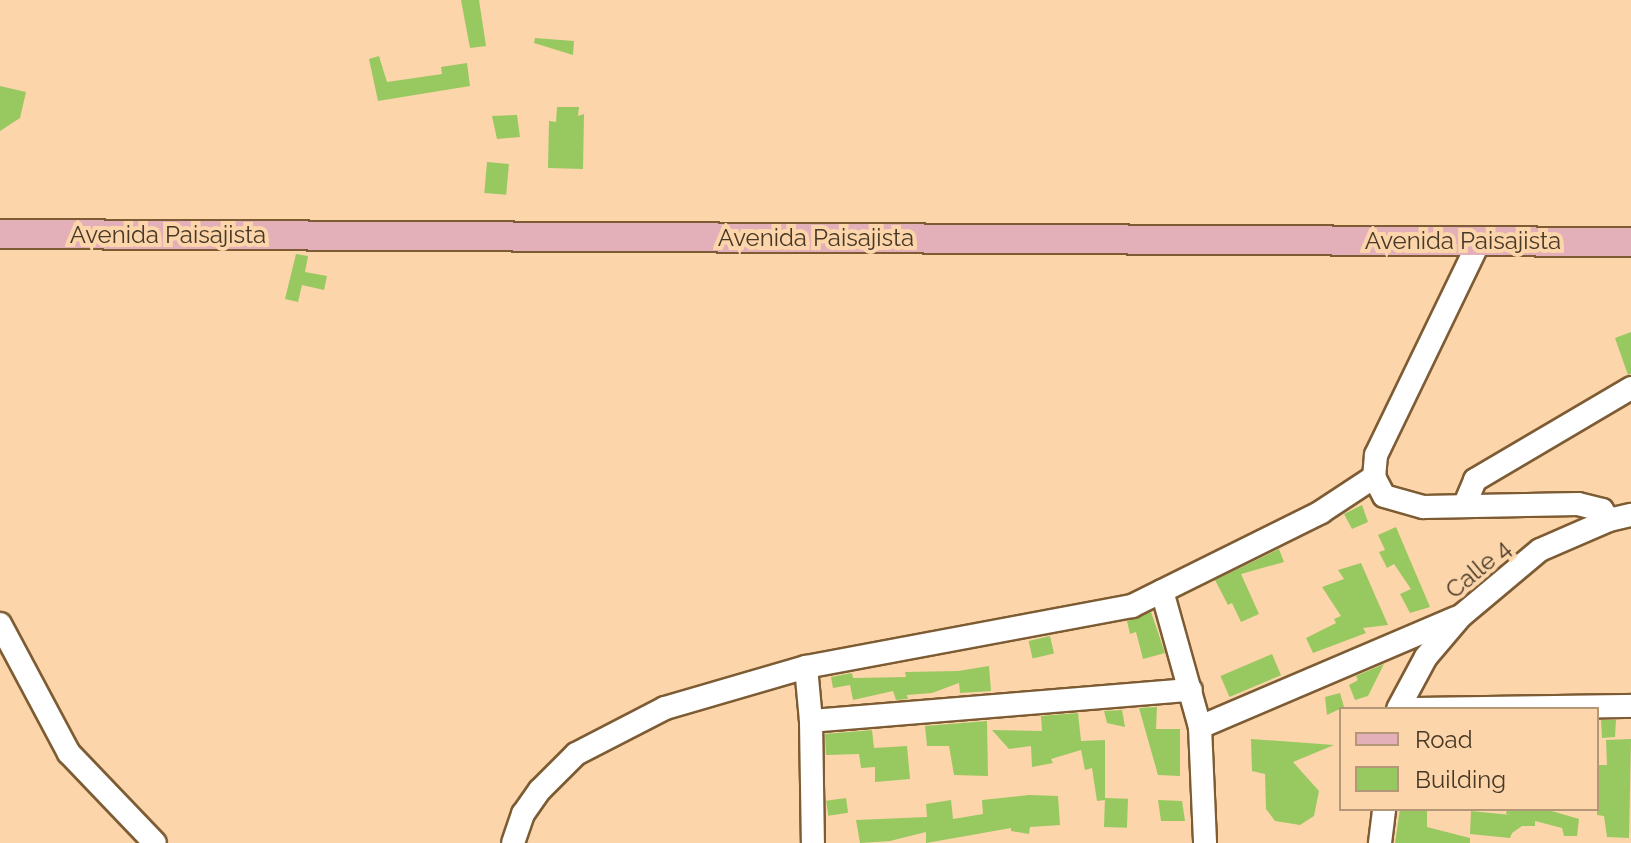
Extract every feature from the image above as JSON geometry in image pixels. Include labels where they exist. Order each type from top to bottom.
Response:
[{"type":"main road","name":"Avenida Paisajista","points":[[0,234],[1631,242]]},
{"type":"street","points":[[1479,242],[1376,455],[1374,477],[1384,496],[1423,507],[1578,504],[1620,517]]},
{"type":"street","points":[[1465,504],[1475,480],[1631,388]]},
{"type":"street","points":[[513,843],[523,814],[540,790],[576,754],[665,708],[806,667],[1132,606],[1321,512],[1374,477]]},
{"type":"street","name":"Calle 4","points":[[1399,707],[1426,657],[1461,616],[1540,550],[1620,517]]},
{"type":"street","points":[[1162,591],[1200,727],[1204,843]]},
{"type":"street","points":[[1200,727],[1461,616]]},
{"type":"street","points":[[0,624],[69,753],[155,843]]},
{"type":"street","points":[[806,667],[811,721],[813,843]]},
{"type":"street","points":[[811,721],[1191,690]]},
{"type":"street","points":[[1557,707],[1631,706]]},
{"type":"street","points":[[1380,843],[1384,811]]},
{"type":"building","points":[[461,0],[479,0],[486,46],[470,48]]},
{"type":"building","points":[[535,38],[574,41],[573,55],[534,43]]},
{"type":"building","points":[[379,56],[387,82],[442,74],[441,67],[467,63],[470,86],[378,101],[369,59]]},
{"type":"building","points":[[0,86],[26,92],[20,118],[0,131]]},
{"type":"building","points":[[557,107],[579,107],[578,116],[584,114],[583,169],[548,168],[549,121],[556,122]]},
{"type":"building","points":[[517,115],[520,137],[497,139],[492,116]]},
{"type":"building","points":[[487,162],[509,164],[506,195],[484,193]]},
{"type":"building","points":[[296,254],[308,256],[305,272],[327,276],[324,290],[302,285],[298,302],[285,299]]},
{"type":"building","points":[[1631,332],[1631,374],[1628,375],[1615,338]]},
{"type":"building","points":[[1362,505],[1368,522],[1352,529],[1344,514]]},
{"type":"building","points":[[1396,527],[1430,607],[1410,613],[1400,594],[1411,589],[1394,564],[1387,568],[1379,552],[1385,550],[1378,535]]},
{"type":"building","points":[[1279,549],[1284,562],[1241,574],[1259,614],[1241,622],[1215,580]]},
{"type":"building","points":[[1361,563],[1388,625],[1363,628],[1366,633],[1313,653],[1306,638],[1336,623],[1334,619],[1341,616],[1322,587],[1344,579],[1338,570]]},
{"type":"building","points":[[1151,612],[1165,653],[1143,659],[1136,632],[1130,634],[1127,621]]},
{"type":"building","points":[[1050,636],[1054,654],[1033,658],[1029,641]]},
{"type":"building","points":[[1272,654],[1281,675],[1229,697],[1220,676]]},
{"type":"building","points":[[1384,664],[1368,696],[1355,700],[1349,685],[1358,680],[1356,676]]},
{"type":"building","points":[[989,666],[991,691],[960,693],[959,683],[932,693],[907,695],[908,699],[896,700],[893,691],[853,700],[850,685],[833,688],[831,677],[852,673],[853,678],[906,677],[905,672],[958,671]]},
{"type":"building","points":[[1340,693],[1344,707],[1327,715],[1325,697]]},
{"type":"building","points":[[1157,707],[1156,729],[1180,729],[1180,776],[1158,775],[1139,708]]},
{"type":"building","points":[[1122,710],[1125,727],[1107,723],[1104,711]]},
{"type":"building","points":[[1078,713],[1081,741],[1105,740],[1105,800],[1097,801],[1092,768],[1085,770],[1081,750],[1051,759],[1053,763],[1032,767],[1031,746],[1009,749],[992,730],[1042,731],[1041,716]]},
{"type":"building","points":[[1601,720],[1616,720],[1615,737],[1602,738]]},
{"type":"building","points":[[987,721],[988,776],[954,775],[949,746],[927,746],[925,726]]},
{"type":"building","points":[[872,730],[874,748],[907,746],[910,779],[875,782],[875,767],[861,768],[859,754],[826,755],[825,734]]},
{"type":"building","points":[[1251,739],[1334,745],[1293,762],[1319,791],[1314,816],[1300,825],[1275,821],[1266,809],[1265,774],[1252,771]]},
{"type":"building","points":[[1631,739],[1629,838],[1607,837],[1604,816],[1597,815],[1599,765],[1607,765],[1606,740]]},
{"type":"building","points":[[1029,795],[1058,796],[1060,825],[1030,827],[1029,834],[1011,831],[1011,828],[926,843],[926,832],[890,841],[860,843],[856,820],[927,817],[926,804],[951,800],[953,819],[983,814],[982,800]]},
{"type":"building","points":[[846,798],[848,813],[828,816],[826,801]]},
{"type":"building","points":[[1105,798],[1128,799],[1127,828],[1104,827]]},
{"type":"building","points":[[1158,800],[1182,801],[1185,821],[1161,821]]},
{"type":"building","points":[[1400,811],[1427,811],[1427,827],[1470,838],[1470,843],[1395,843]]},
{"type":"building","points":[[1471,811],[1511,815],[1506,814],[1507,811],[1552,811],[1579,819],[1577,836],[1564,836],[1562,828],[1535,821],[1535,826],[1522,826],[1510,838],[1470,834]]}]
